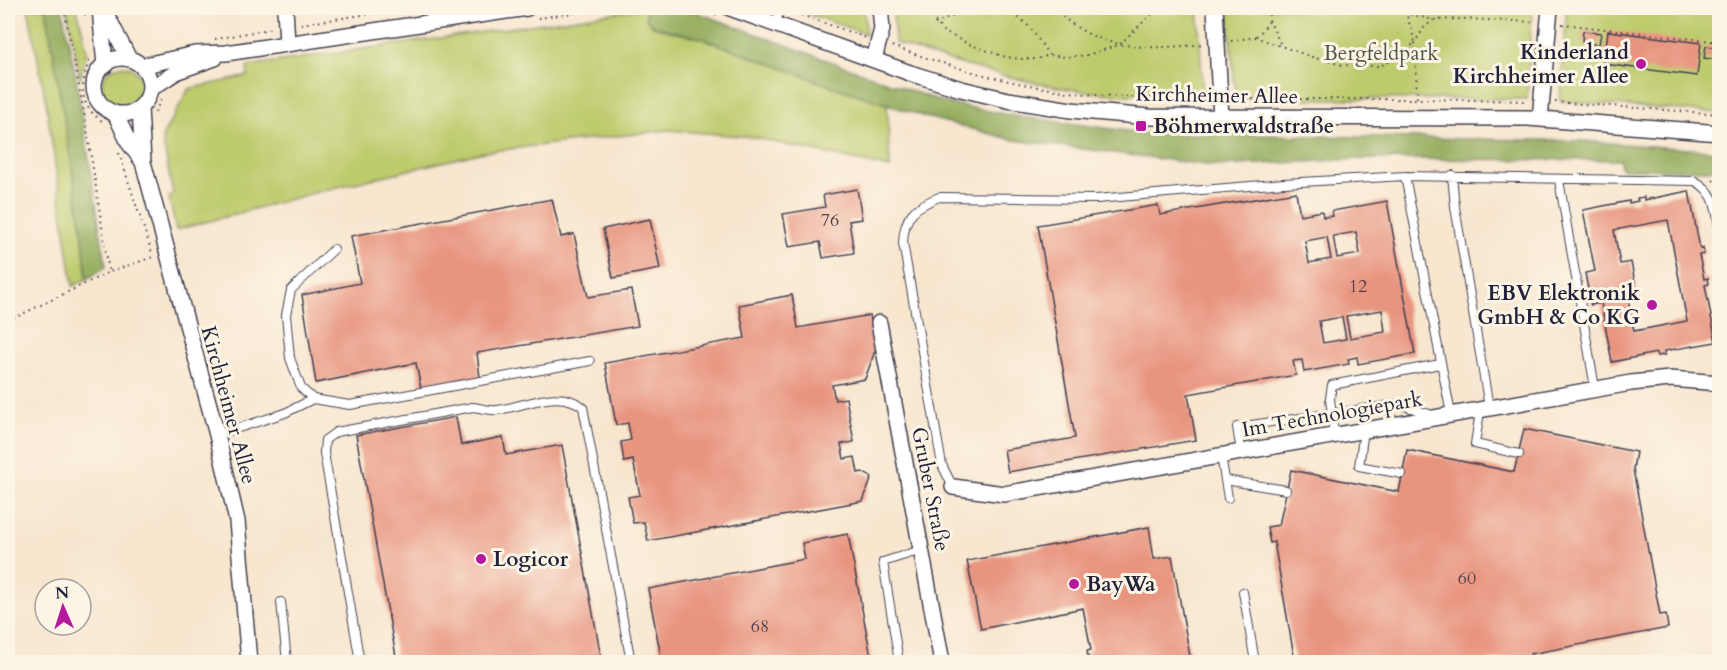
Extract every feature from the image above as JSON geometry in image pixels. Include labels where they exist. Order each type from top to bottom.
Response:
[{"type":"street","points":[[101,8],[105,66]]},
{"type":"street","points":[[101,8],[135,62],[148,74],[150,89],[140,108],[111,119],[95,93],[97,75],[105,66],[116,60],[135,62],[195,54],[226,53],[527,8]]},
{"type":"street","points":[[285,8],[287,44]]},
{"type":"street","name":"Kirchheimer Allee","points":[[730,8],[962,88],[1008,100],[1071,110],[1134,116],[1221,118],[1540,119],[1719,132]]},
{"type":"street","points":[[874,59],[882,29],[880,8]]},
{"type":"street","points":[[1215,8],[1221,118]]},
{"type":"street","points":[[1540,119],[1550,8]]},
{"type":"street","points":[[150,89],[172,74],[226,53]]},
{"type":"street","name":"Kirchheimer Allee","points":[[140,108],[142,162],[160,255],[217,435],[237,521],[249,663]]},
{"type":"street","name":"Kirchheimer Allee","points":[[111,119],[142,162]]},
{"type":"street","name":"Gruber Straße","points":[[879,323],[942,663]]},
{"type":"street","name":"Im Technologiepark","points":[[953,487],[1004,494],[1595,388],[1670,379],[1719,383]]},
{"type":"lane","points":[[775,24],[781,8]]},
{"type":"lane","points":[[1452,175],[1483,408],[1475,444],[1519,454]]},
{"type":"lane","points":[[953,487],[942,465],[903,243],[904,230],[909,218],[920,205],[939,197],[1096,199],[1284,183],[1452,175],[1559,180],[1695,181],[1707,187],[1714,199],[1719,231]]},
{"type":"lane","points":[[1241,452],[1237,427],[1399,404],[1444,415],[1440,364],[1405,176]]},
{"type":"lane","points":[[1559,180],[1595,388]]},
{"type":"lane","points":[[334,249],[291,290],[286,315],[290,358],[301,388],[313,399],[350,405],[590,362]]},
{"type":"lane","points":[[1334,435],[1330,398],[1332,385],[1440,364]]},
{"type":"lane","points":[[360,663],[324,453],[325,440],[336,432],[473,407],[495,410],[560,397],[574,400],[583,407],[631,663]]},
{"type":"lane","points":[[217,435],[285,413],[313,399]]},
{"type":"lane","points":[[1364,430],[1359,466],[1402,474]]},
{"type":"lane","points":[[1221,455],[1228,498]]},
{"type":"lane","points":[[1225,480],[1286,490]]},
{"type":"lane","points":[[899,663],[883,562],[921,550]]},
{"type":"lane","points":[[1243,592],[1255,663]]},
{"type":"lane","points":[[281,602],[287,663]]},
{"type":"path","points":[[64,8],[87,129],[109,272]]},
{"type":"path","points":[[299,25],[410,8]]},
{"type":"path","points":[[781,8],[973,73],[1049,88],[1128,98],[1541,101],[1719,114]]},
{"type":"path","points":[[923,8],[944,32],[971,45],[1002,56],[1037,59],[1049,54],[1066,57],[1087,55],[1119,45],[1158,8]]},
{"type":"path","points":[[935,24],[957,14],[984,8]]},
{"type":"path","points":[[996,8],[1014,13],[1029,24],[1049,54]]},
{"type":"path","points":[[1054,8],[1065,20],[1093,36],[1119,45],[1173,47],[1255,37],[1343,66],[1379,66],[1400,57],[1415,42],[1424,28],[1433,21]]},
{"type":"path","points":[[1269,8],[1269,20],[1282,47]]},
{"type":"path","points":[[1401,8],[1406,13],[1415,42],[1417,99]]},
{"type":"path","points":[[1406,13],[1433,21],[1463,19],[1548,23],[1719,42]]},
{"type":"path","points":[[1255,37],[1269,20]]},
{"type":"path","points":[[210,40],[274,28]]},
{"type":"path","points":[[104,45],[93,47],[82,81],[82,95],[94,117],[111,119]]},
{"type":"path","points":[[140,128],[152,125],[154,113],[170,86],[172,74]]},
{"type":"path","points":[[8,321],[109,272],[160,255],[117,148]]},
{"type":"green space","points":[[28,8],[46,8],[82,229],[87,279],[73,286],[46,102]]},
{"type":"green space","points":[[46,8],[62,8],[77,84],[106,267],[87,279],[82,229]]},
{"type":"green space","points":[[67,8],[77,8],[87,51],[80,79]]},
{"type":"green space","points":[[647,8],[646,18],[658,27],[705,39],[887,104],[890,168],[752,137],[668,130],[484,152],[321,191],[176,230],[169,197],[173,194],[162,137],[189,89],[248,76],[247,66]]},
{"type":"green space","points":[[647,8],[685,8],[942,102],[1014,116],[1142,133],[1584,141],[1715,151],[1719,158],[1718,164],[1710,170],[1621,169],[1620,160],[1362,159],[1215,166],[1014,140],[926,117],[825,84],[704,39],[653,26],[646,18]]},
{"type":"green space","points":[[806,8],[864,8],[866,34],[805,13]]},
{"type":"green space","points":[[893,8],[1198,8],[1203,98],[1069,89],[959,64],[895,43]]},
{"type":"green space","name":"Bergfeldpark","points":[[1228,8],[1532,8],[1527,99],[1236,99]]},
{"type":"green space","name":"Kinderland Kirchheimer Allee","points":[[1567,8],[1719,8],[1719,113],[1560,101]]},
{"type":"green space","points":[[122,66],[136,72],[142,86],[136,100],[122,106],[108,100],[102,86],[108,72]]},
{"type":"building","points":[[142,8],[186,8],[186,9],[143,11]]},
{"type":"building","points":[[1583,31],[1601,33],[1599,45],[1582,42]]},
{"type":"building","points":[[1608,31],[1701,43],[1697,76],[1604,64]]},
{"type":"building","points":[[1706,46],[1719,48],[1719,60],[1704,58]]},
{"type":"building","points":[[857,189],[862,219],[849,221],[854,253],[823,258],[820,242],[789,247],[783,214],[825,207],[823,195]]},
{"type":"building","points":[[1689,191],[1700,249],[1703,248],[1704,254],[1699,255],[1704,279],[1708,278],[1709,284],[1705,285],[1716,342],[1664,351],[1665,355],[1657,356],[1656,353],[1612,362],[1601,303],[1591,305],[1585,273],[1595,271],[1583,210],[1638,201],[1637,198],[1644,197],[1644,200]],"holes":[[[1668,220],[1687,321],[1634,331],[1628,299],[1638,297],[1631,262],[1620,264],[1614,230]]]},
{"type":"building","points":[[1296,192],[1300,215],[1322,211],[1323,217],[1333,216],[1332,211],[1387,201],[1415,354],[1358,364],[1357,357],[1348,359],[1349,364],[1304,372],[1302,360],[1293,361],[1296,375],[1188,394],[1196,440],[1008,472],[1004,450],[1075,438],[1038,225],[1158,205],[1160,215]],"holes":[[[1356,232],[1360,254],[1337,258],[1333,236]],[[1327,237],[1331,259],[1309,263],[1305,241]],[[1382,310],[1385,332],[1350,338],[1346,316]],[[1342,317],[1346,339],[1323,343],[1319,321]]]},
{"type":"building","points":[[552,199],[561,237],[574,234],[588,297],[631,290],[638,326],[477,353],[480,378],[421,389],[416,363],[316,383],[302,295],[360,283],[351,236]]},
{"type":"building","points":[[650,219],[660,269],[613,278],[603,229]]},
{"type":"building","points":[[792,295],[798,328],[870,315],[876,348],[865,379],[832,385],[835,400],[846,398],[854,442],[841,444],[844,459],[855,457],[858,473],[862,472],[872,477],[863,501],[648,541],[644,522],[633,523],[628,497],[640,495],[633,460],[624,462],[621,442],[631,440],[628,423],[616,425],[605,363],[745,338],[739,305]]},
{"type":"building","name":"Logicor","points":[[456,417],[461,445],[503,437],[506,455],[562,445],[602,662],[397,662],[356,435]]},
{"type":"building","points":[[1524,429],[1636,452],[1633,469],[1660,615],[1666,614],[1668,628],[1530,654],[1532,662],[1519,662],[1518,656],[1481,662],[1295,662],[1274,542],[1270,543],[1267,527],[1279,525],[1291,470],[1399,492],[1407,450],[1514,472]]},
{"type":"building","name":"BayWa","points":[[1149,527],[1154,559],[1172,556],[1191,662],[1089,662],[1087,651],[1091,650],[1083,608],[981,629],[967,561]]},
{"type":"building","points":[[848,534],[872,662],[662,662],[648,589],[805,559],[802,543]]},
{"type":"place","name":"Kinderland Kirchheimer Allee","points":[[1641,64]]},
{"type":"place","name":"Böhmerwaldstraße","points":[[1141,126]]},
{"type":"place","name":"EBV Elektronik GmbH & Co KG","points":[[1652,305]]},
{"type":"place","name":"Logicor","points":[[481,559]]},
{"type":"place","name":"BayWa","points":[[1074,584]]}]
